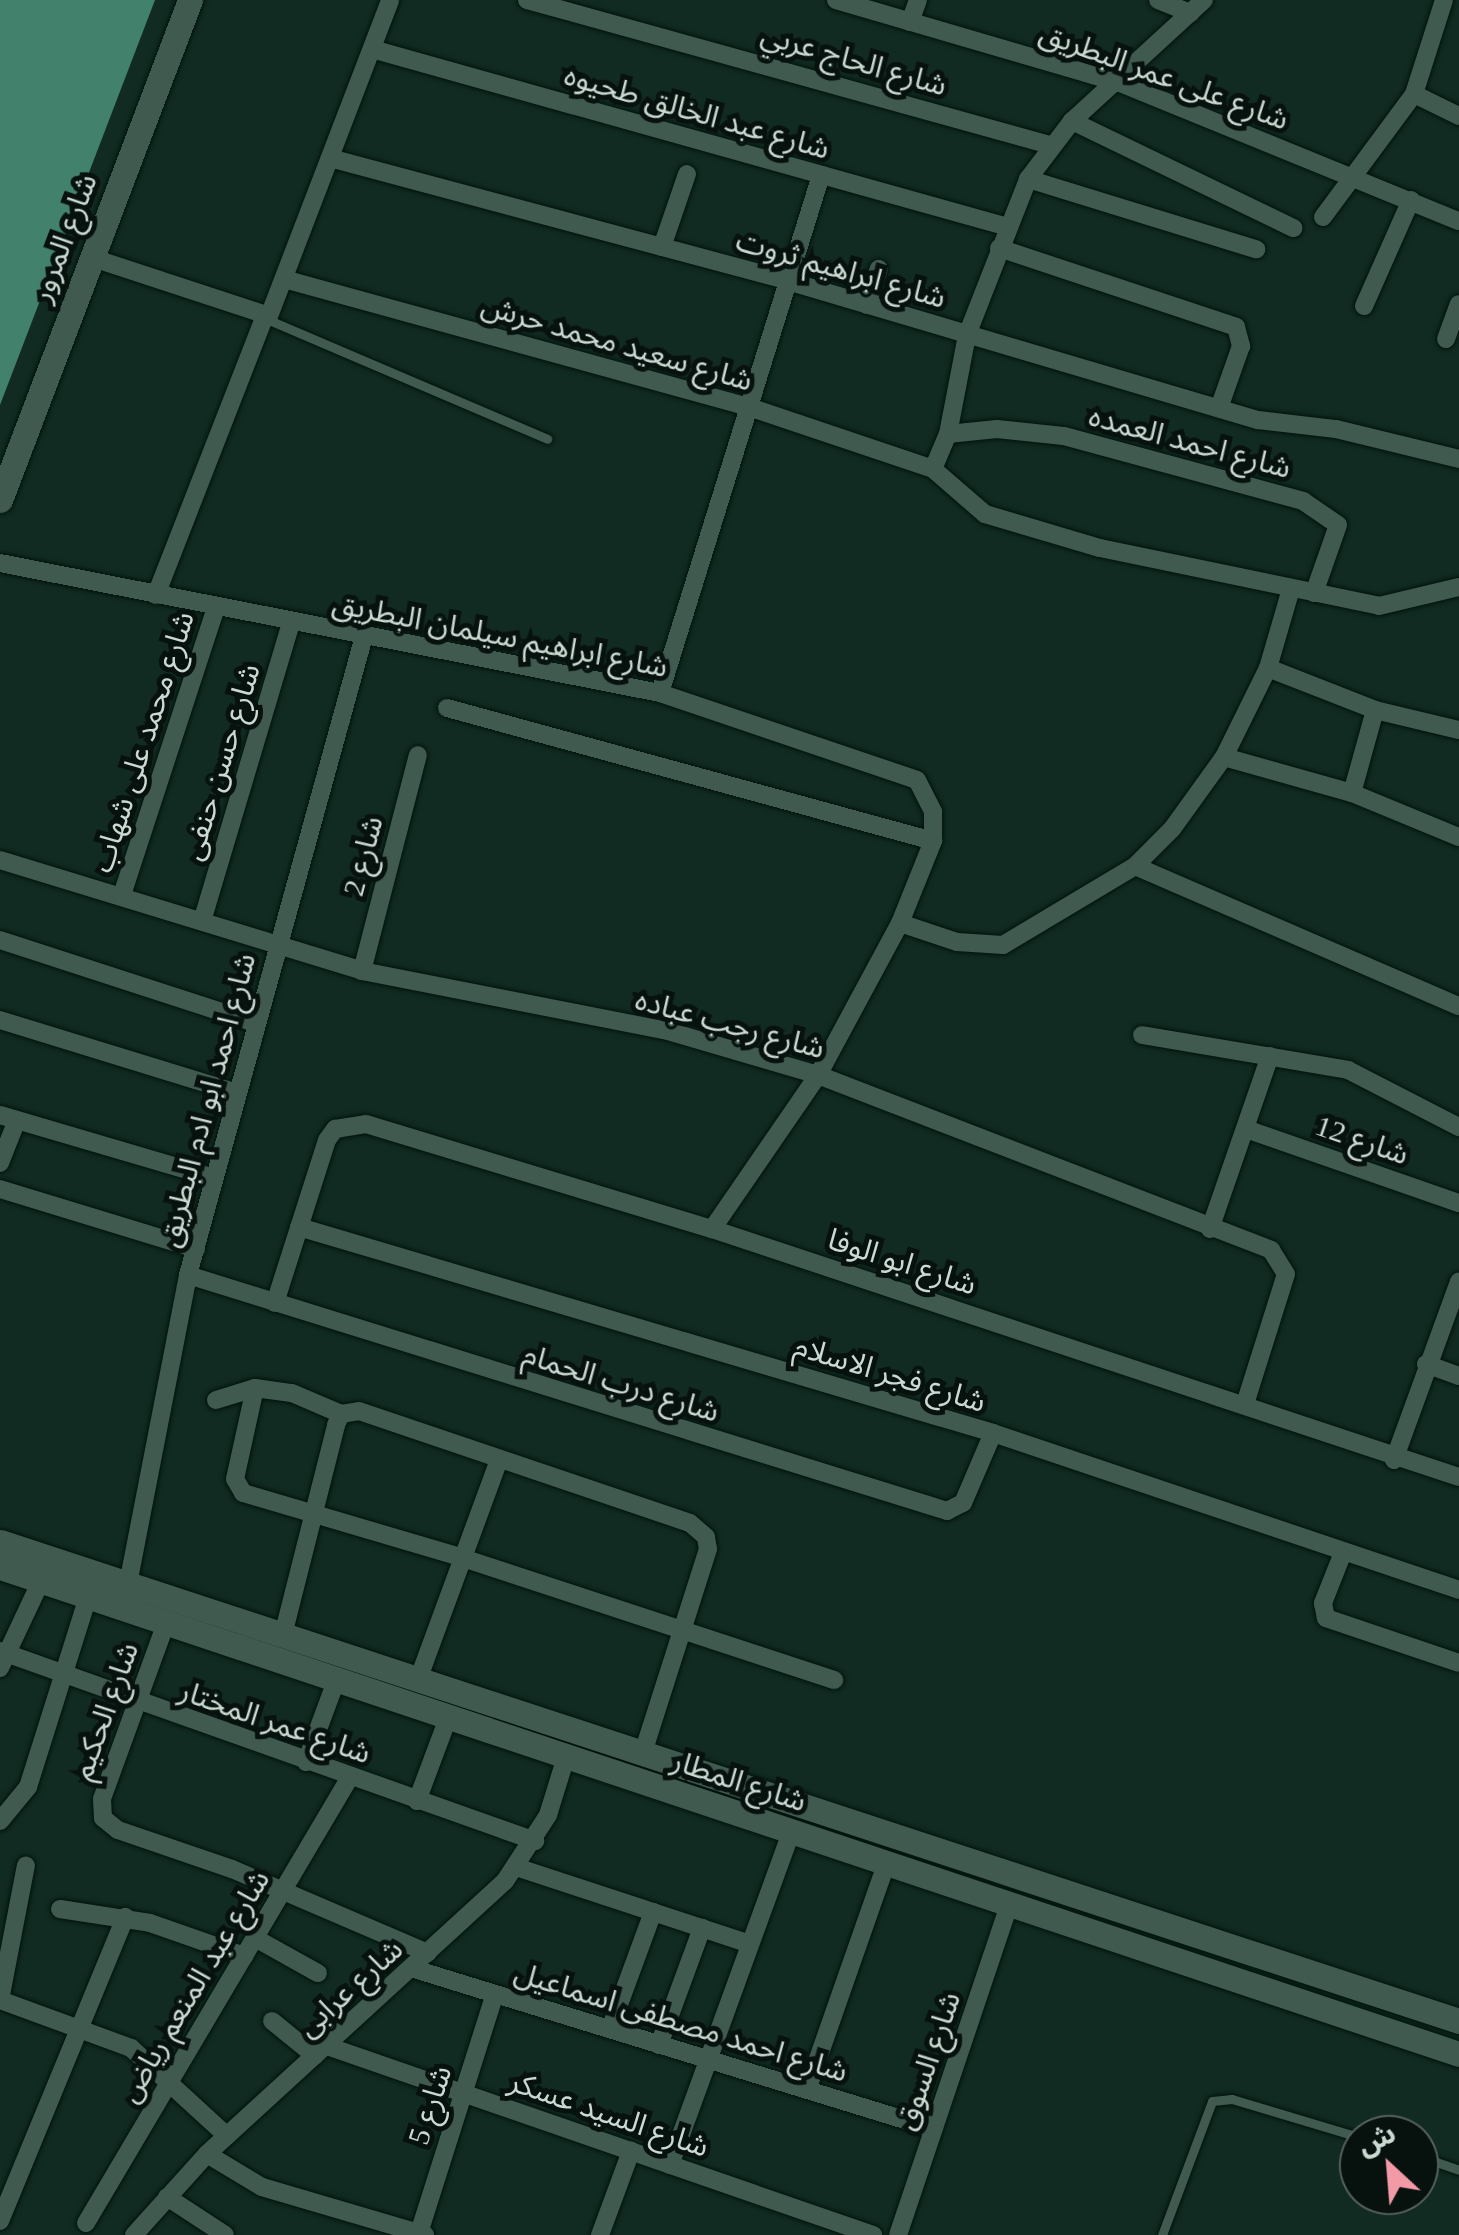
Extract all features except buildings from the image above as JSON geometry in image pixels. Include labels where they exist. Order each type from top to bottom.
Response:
[{"type":"street","name":"شارع المرور","points":[[0,500],[190,0]]},
{"type":"street","points":[[156,595],[264,318],[284,279],[390,0]]},
{"type":"street","name":"شارع الحاج عربي","points":[[527,0],[1050,145]]},
{"type":"street","name":"شارع على عمر البطريق","points":[[836,0],[1120,83],[1459,221]]},
{"type":"street","points":[[910,22],[918,0]]},
{"type":"street","points":[[1158,0],[1197,6]]},
{"type":"street","points":[[1324,217],[1414,94],[1444,0]]},
{"type":"street","points":[[1197,6],[1120,83],[1072,121],[1050,145],[1028,179],[968,334],[948,434],[933,470],[985,514],[1192,571],[1379,606],[1459,587]]},
{"type":"street","name":"شارع عبد الخالق طحيوه","points":[[372,49],[1008,227]]},
{"type":"street","points":[[1414,94],[1459,116]]},
{"type":"street","points":[[1072,121],[1293,228]]},
{"type":"street","name":"شارع ابراهيم ثروت","points":[[330,158],[788,281],[1258,420],[1336,429],[1459,458]]},
{"type":"street","points":[[662,247],[687,174]]},
{"type":"street","points":[[660,694],[821,175]]},
{"type":"street","points":[[1028,179],[1256,248]]},
{"type":"street","points":[[1364,306],[1411,200]]},
{"type":"street","points":[[999,248],[1236,327],[1241,346],[1219,408]]},
{"type":"street","points":[[90,257],[264,318]]},
{"type":"street","points":[[867,305],[879,269]]},
{"type":"street","name":"شارع سعيد محمد حرش","points":[[284,279],[749,407],[933,470]]},
{"type":"street","points":[[1446,339],[1459,304]]},
{"type":"street","name":"شارع احمد العمده","points":[[948,434],[997,428],[1064,436],[1303,501],[1338,526],[1314,592]]},
{"type":"street","name":"شارع ابراهيم سيلمان البطريق","points":[[0,563],[660,694],[916,780],[934,812],[933,840]]},
{"type":"street","points":[[900,923],[956,942],[1003,945],[1136,866],[1172,829],[1224,757],[1268,668],[1291,589]]},
{"type":"street","name":"شارع محمد على شهاب","points":[[122,895],[216,607]]},
{"type":"street","name":"شارع حسن حنفى","points":[[203,918],[291,622]]},
{"type":"street","name":"شارع احمد ابو ادم البطريق","points":[[128,1584],[188,1275],[364,636]]},
{"type":"street","points":[[1268,668],[1375,710],[1459,730]]},
{"type":"street","points":[[447,708],[933,840],[900,923],[818,1075],[712,1228]]},
{"type":"street","points":[[1352,793],[1375,710]]},
{"type":"street","name":"شارع 2","points":[[362,971],[418,754]]},
{"type":"street","points":[[1224,757],[1352,793],[1459,837]]},
{"type":"street","name":"شارع رجب عباده","points":[[0,860],[203,918],[362,971],[664,1030],[818,1075],[1270,1250],[1286,1274],[1245,1404]]},
{"type":"street","points":[[1136,866],[1459,1006]]},
{"type":"street","points":[[0,940],[256,1023]]},
{"type":"street","points":[[0,1020],[237,1093]]},
{"type":"street","points":[[1142,1035],[1348,1070],[1459,1128]]},
{"type":"street","points":[[1210,1229],[1270,1056]]},
{"type":"street","points":[[0,1162],[9,1118],[214,1178]]},
{"type":"street","name":"شارع ابو الوفا","points":[[299,1227],[327,1140],[336,1129],[366,1124],[712,1228],[1245,1404],[1394,1460],[1459,1477]]},
{"type":"street","name":"شارع 12","points":[[1246,1130],[1459,1203]]},
{"type":"street","points":[[0,1189],[196,1248]]},
{"type":"street","points":[[275,1303],[299,1227]]},
{"type":"street","name":"شارع فجر الاسلام","points":[[299,1227],[993,1433],[1342,1555],[1459,1590]]},
{"type":"street","name":"شارع درب الحمام","points":[[188,1275],[946,1511],[963,1503],[993,1433]]},
{"type":"street","points":[[1394,1460],[1459,1281]]},
{"type":"street","points":[[1426,1364],[1459,1376]]},
{"type":"street","points":[[255,1388],[236,1487],[834,1680]]},
{"type":"street","points":[[216,1400],[255,1388],[292,1393],[341,1414],[359,1411],[699,1530],[708,1550],[643,1753]]},
{"type":"street","points":[[283,1635],[341,1414]]},
{"type":"street","points":[[418,1680],[498,1460]]},
{"type":"street","name":"شارع المطار","points":[[0,1542],[1459,2021]]},
{"type":"street","points":[[1342,1555],[1322,1603],[1326,1618],[1459,1663]]},
{"type":"street","name":"شارع المطار","points":[[0,1567],[1459,2054]]},
{"type":"street","points":[[2,1658],[40,1581]]},
{"type":"street","points":[[7,1815],[63,1675],[88,1596]]},
{"type":"street","name":"شارع الحكيم","points":[[166,1623],[102,1798],[103,1818],[118,1830],[282,1890]]},
{"type":"street","name":"شارع عمر المختار","points":[[2,1658],[63,1675],[535,1842]]},
{"type":"street","points":[[306,1762],[336,1680]]},
{"type":"street","points":[[518,1741],[525,1715]]},
{"type":"street","points":[[417,1800],[448,1718]]},
{"type":"street","name":"شارع عرابى","points":[[134,2235],[207,2154],[516,1868],[535,1842],[566,1758]]},
{"type":"street","name":"شارع عبد المنعم رياض","points":[[86,2224],[350,1777]]},
{"type":"street","points":[[670,2164],[791,1832]]},
{"type":"street","points":[[808,2090],[886,1864]]},
{"type":"street","points":[[26,1866],[0,2000],[83,2027],[131,2048],[227,2136]]},
{"type":"street","points":[[516,1868],[750,1944]]},
{"type":"street","points":[[282,1890],[428,1953]]},
{"type":"street","name":"شارع السوق","points":[[898,2235],[1010,1905]]},
{"type":"street","points":[[60,1909],[125,1917],[244,1956]]},
{"type":"street","points":[[610,2029],[653,1912]]},
{"type":"street","points":[[0,2221],[125,1917]]},
{"type":"street","points":[[660,2045],[702,1928]]},
{"type":"street","points":[[254,1938],[318,1972]]},
{"type":"street","points":[[1202,1970],[1212,1940]]},
{"type":"street","name":"شارع احمد مصطفى اسماعيل","points":[[411,1968],[934,2129]]},
{"type":"street","name":"شارع 5","points":[[422,2234],[495,1994]]},
{"type":"street","points":[[272,2021],[321,2051]]},
{"type":"street","name":"شارع السيد عسكر","points":[[321,2051],[463,2093],[873,2235]]},
{"type":"street","points":[[600,2235],[631,2151]]},
{"type":"street","points":[[207,2154],[262,2187],[422,2234]]},
{"type":"street","points":[[168,2197],[225,2235]]},
{"type":"lane","points":[[264,318],[547,439]]},
{"type":"lane","points":[[1162,2235],[1212,2101],[1232,2099],[1339,2132]]},
{"type":"shaded area","points":[[0,0],[155,0],[0,405]]}]
